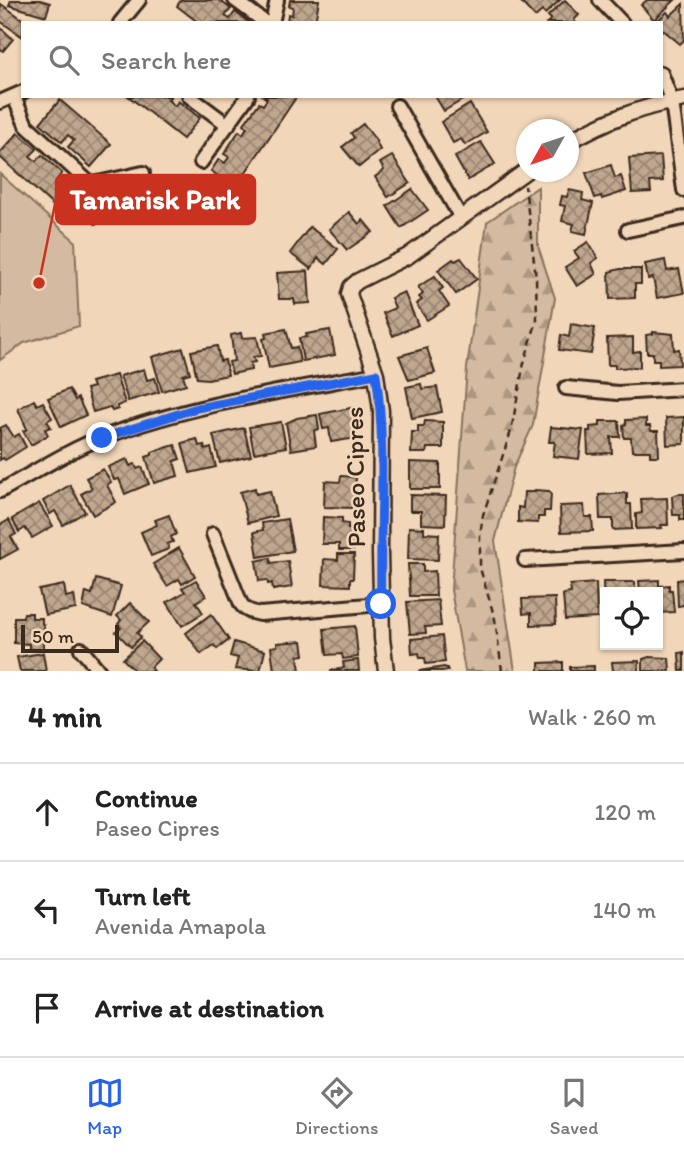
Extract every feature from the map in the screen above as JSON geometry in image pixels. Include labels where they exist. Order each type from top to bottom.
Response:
[{"type":"street","points":[[122,21],[139,0]]},
{"type":"street","points":[[236,0],[263,21]]},
{"type":"street","points":[[272,21],[277,0]]},
{"type":"street","points":[[600,0],[620,21]]},
{"type":"street","points":[[663,76],[678,100],[684,190]]},
{"type":"street","points":[[0,102],[18,94],[26,125],[93,184],[143,173]]},
{"type":"street","points":[[193,98],[228,125]]},
{"type":"street","points":[[201,162],[247,98]]},
{"type":"street","points":[[579,137],[613,118],[640,108],[678,100]]},
{"type":"street","points":[[397,106],[461,218],[516,179]]},
{"type":"street","name":"Paseo Cipres","points":[[386,671],[382,638],[380,553],[382,444],[376,374],[350,300],[351,287],[408,256],[461,218]]},
{"type":"street","points":[[628,229],[684,218]]},
{"type":"street","points":[[0,491],[79,448],[140,424],[197,408],[376,374]]},
{"type":"street","points":[[566,388],[618,393],[684,389]]},
{"type":"street","points":[[213,534],[245,610],[260,614],[381,604]]},
{"type":"street","points":[[525,560],[684,551]]},
{"type":"street","points":[[81,649],[99,671]]},
{"type":"path","points":[[502,671],[495,619],[480,568],[480,536],[483,514],[511,431],[524,363],[537,320],[536,278],[526,182]]},
{"type":"green space","points":[[0,174],[75,241],[79,326],[24,343],[0,360]]},
{"type":"green space","points":[[538,187],[538,246],[555,298],[533,425],[514,467],[495,541],[515,671],[465,671],[451,590],[467,368],[487,222]]},
{"type":"building","points":[[11,0],[40,0],[50,3],[46,16],[9,5]]},
{"type":"building","points":[[181,0],[219,0],[231,9],[225,16],[230,19],[235,12],[247,21],[196,21],[177,6]]},
{"type":"building","points":[[290,0],[319,0],[315,21],[287,21],[288,14],[292,15],[293,7],[289,6]]},
{"type":"building","points":[[519,0],[560,0],[545,14],[542,11],[535,17]]},
{"type":"building","points":[[565,0],[579,15],[575,21],[549,21],[551,19],[548,16]]},
{"type":"building","points":[[647,0],[675,0],[654,20],[641,5]]},
{"type":"building","points":[[1,4],[25,21],[21,21],[21,36],[0,21]]},
{"type":"building","points":[[683,4],[684,40],[680,44],[663,30],[663,21],[657,21],[667,12],[670,16]]},
{"type":"building","points":[[0,27],[13,39],[3,51],[0,49]]},
{"type":"building","points":[[131,98],[170,98],[168,100],[175,106],[178,101],[200,118],[183,139]]},
{"type":"building","points":[[296,98],[235,188],[211,171],[219,159],[225,163],[229,157],[224,154],[239,131],[243,134],[247,127],[244,124],[259,103],[263,105],[267,99]]},
{"type":"building","points":[[436,98],[466,98],[444,111]]},
{"type":"building","points":[[60,100],[111,144],[91,167],[68,147],[74,140],[68,135],[62,142],[40,123]]},
{"type":"building","points":[[470,104],[487,132],[465,145],[461,139],[453,143],[441,122]]},
{"type":"building","points":[[363,124],[380,150],[359,167],[342,147],[354,138],[351,133]]},
{"type":"building","points":[[18,133],[37,149],[30,156],[36,161],[42,155],[62,173],[58,178],[64,183],[68,178],[78,187],[58,210],[0,157],[0,153]]},
{"type":"building","points":[[481,142],[495,164],[468,180],[455,157]]},
{"type":"building","points":[[392,156],[410,183],[388,197],[375,177],[384,170],[380,163]]},
{"type":"building","points":[[661,156],[663,181],[650,182],[651,192],[632,193],[629,158]]},
{"type":"building","points":[[611,165],[615,178],[621,176],[626,191],[602,199],[601,196],[595,198],[586,173]]},
{"type":"building","points":[[146,181],[153,210],[95,224],[88,195],[113,189],[115,198],[123,196],[120,187]]},
{"type":"building","points":[[412,189],[428,210],[401,228],[387,206]]},
{"type":"building","points":[[569,190],[583,193],[582,200],[593,203],[586,234],[572,231],[574,224],[562,221],[565,206],[560,205],[562,196],[567,197]]},
{"type":"building","points":[[349,212],[359,224],[363,220],[373,232],[347,250],[329,229]]},
{"type":"building","points":[[310,227],[338,249],[326,264],[318,258],[311,269],[290,253]]},
{"type":"building","points":[[588,242],[598,258],[591,263],[596,274],[577,286],[565,267],[579,258],[574,251]]},
{"type":"building","points":[[461,258],[477,279],[456,294],[438,270],[453,259],[455,261]]},
{"type":"building","points":[[665,260],[667,271],[679,269],[684,293],[657,298],[653,278],[648,279],[645,264]]},
{"type":"building","points":[[641,269],[641,284],[635,284],[635,298],[610,299],[609,272]]},
{"type":"building","points":[[308,271],[310,303],[295,304],[294,299],[279,299],[277,273]]},
{"type":"building","points":[[435,276],[443,288],[439,291],[449,306],[427,320],[416,304],[422,300],[419,297],[423,294],[418,287]]},
{"type":"building","points":[[404,292],[418,325],[393,336],[383,313],[395,308],[391,298]]},
{"type":"building","points":[[571,324],[595,328],[591,354],[559,350],[561,335],[569,337]]},
{"type":"building","points":[[286,329],[291,348],[297,347],[300,362],[269,368],[263,339],[266,338],[265,333]]},
{"type":"building","points":[[330,330],[335,355],[303,361],[299,338],[307,337],[306,334]]},
{"type":"building","points":[[653,332],[673,334],[674,350],[679,349],[680,365],[659,366],[659,360],[653,360],[653,353],[647,353],[646,335]]},
{"type":"building","points":[[241,333],[242,338],[257,337],[261,356],[253,357],[255,362],[250,363],[251,370],[232,374],[229,362],[234,361],[231,335]]},
{"type":"building","points":[[633,337],[633,352],[640,351],[640,367],[615,368],[615,365],[608,365],[607,338]]},
{"type":"building","points":[[217,346],[220,361],[225,360],[228,375],[197,378],[191,351]]},
{"type":"building","points":[[183,348],[190,373],[183,375],[186,384],[162,391],[152,357]]},
{"type":"building","points":[[427,348],[435,373],[409,380],[399,356]]},
{"type":"building","points":[[144,369],[147,380],[155,378],[159,392],[128,401],[120,376]]},
{"type":"building","points":[[116,375],[125,403],[112,411],[110,407],[93,412],[86,389],[93,387],[91,382]]},
{"type":"building","points":[[421,384],[422,389],[437,387],[442,412],[412,418],[406,387]]},
{"type":"building","points":[[69,389],[75,400],[78,398],[86,415],[61,427],[48,398]]},
{"type":"building","points":[[34,400],[37,405],[43,402],[52,418],[47,421],[51,427],[45,429],[48,435],[31,445],[23,431],[27,429],[18,409]]},
{"type":"building","points":[[351,408],[357,438],[331,442],[329,428],[323,429],[320,414]]},
{"type":"building","points":[[317,415],[319,429],[314,431],[316,446],[291,450],[286,423]]},
{"type":"building","points":[[684,417],[684,444],[667,445],[666,418]]},
{"type":"building","points":[[646,419],[646,426],[650,426],[651,431],[658,431],[659,456],[650,456],[650,451],[632,451],[631,438],[624,438],[623,425],[626,420]]},
{"type":"building","points":[[425,421],[443,422],[443,448],[427,448],[426,453],[411,453],[412,432],[418,432],[418,426],[424,426]]},
{"type":"building","points":[[600,421],[619,421],[620,437],[611,437],[612,453],[588,454],[587,431],[590,431],[590,427],[600,426]]},
{"type":"building","points":[[281,422],[286,447],[254,453],[249,427]]},
{"type":"building","points":[[6,425],[14,437],[19,434],[26,447],[5,460],[0,460],[0,428]]},
{"type":"building","points":[[551,427],[583,430],[579,459],[553,456],[555,442],[549,442]]},
{"type":"building","points":[[244,428],[251,456],[220,463],[213,435]]},
{"type":"building","points":[[197,439],[199,446],[204,445],[205,450],[211,448],[216,467],[190,473],[182,443]]},
{"type":"building","points":[[175,445],[180,459],[174,461],[178,476],[154,483],[146,457],[152,455],[152,452]]},
{"type":"building","points":[[127,459],[130,466],[135,464],[137,469],[142,467],[149,484],[125,494],[119,479],[114,480],[108,467]]},
{"type":"building","points":[[410,462],[440,463],[440,489],[410,489]]},
{"type":"building","points":[[103,469],[111,482],[107,485],[116,502],[93,515],[81,494],[92,488],[86,478]]},
{"type":"building","points":[[341,476],[356,477],[352,508],[324,507],[325,481],[340,482]]},
{"type":"building","points":[[70,485],[85,512],[63,525],[55,511],[50,514],[43,501]]},
{"type":"building","points":[[255,488],[256,494],[270,491],[276,516],[248,523],[240,492]]},
{"type":"building","points":[[535,490],[551,493],[550,511],[544,511],[544,517],[538,517],[538,523],[518,522],[518,507],[523,508],[524,492]]},
{"type":"building","points":[[627,493],[627,504],[631,504],[632,529],[613,530],[613,519],[600,519],[599,495]]},
{"type":"building","points":[[684,494],[684,520],[680,520],[680,515],[673,515],[672,496]]},
{"type":"building","points":[[410,495],[446,496],[445,525],[421,524],[421,511],[410,511]]},
{"type":"building","points":[[667,498],[668,525],[661,525],[662,528],[636,529],[636,514],[642,513],[641,499]]},
{"type":"building","points":[[39,503],[53,526],[32,538],[25,528],[19,532],[12,519]]},
{"type":"building","points":[[584,505],[585,517],[592,517],[593,531],[561,532],[560,506]]},
{"type":"building","points":[[169,515],[176,534],[171,537],[173,542],[167,544],[169,549],[151,556],[141,532],[157,525],[155,520]]},
{"type":"building","points":[[323,517],[342,518],[342,523],[348,524],[348,529],[354,529],[354,550],[339,550],[339,544],[322,544]]},
{"type":"building","points":[[287,519],[293,551],[258,557],[254,532],[263,530],[262,523]]},
{"type":"building","points":[[9,520],[16,534],[11,537],[18,549],[0,559],[0,525]]},
{"type":"building","points":[[409,527],[424,528],[424,533],[439,534],[438,560],[408,559]]},
{"type":"building","points":[[179,548],[195,576],[182,584],[179,579],[167,586],[153,564]]},
{"type":"building","points":[[338,554],[354,554],[353,579],[350,579],[350,586],[323,585],[324,559],[338,560]]},
{"type":"building","points":[[270,558],[271,563],[288,561],[292,587],[273,590],[272,583],[268,584],[267,580],[259,581],[256,561]]},
{"type":"building","points":[[408,564],[423,564],[423,572],[435,571],[436,596],[410,596]]},
{"type":"building","points":[[96,579],[121,586],[112,617],[83,607],[86,592],[92,594]]},
{"type":"building","points":[[684,579],[684,605],[678,606],[677,580]]},
{"type":"building","points":[[196,580],[206,596],[196,602],[203,613],[182,626],[167,602],[185,592],[182,588]]},
{"type":"building","points":[[659,580],[659,586],[669,585],[674,612],[663,613],[663,587],[640,587],[639,581]]},
{"type":"building","points":[[603,582],[635,582],[635,587],[603,587]]},
{"type":"building","points":[[596,583],[597,618],[565,620],[563,594],[571,593],[570,585]]},
{"type":"building","points":[[64,585],[66,597],[74,595],[76,609],[45,615],[39,590]]},
{"type":"building","points":[[555,598],[556,624],[531,625],[531,613],[523,614],[522,599]]},
{"type":"building","points":[[438,600],[441,626],[425,627],[426,633],[410,634],[407,602]]},
{"type":"building","points":[[130,603],[149,622],[137,633],[141,637],[131,647],[116,632],[121,628],[118,624],[121,620],[117,616]]},
{"type":"building","points":[[24,613],[32,613],[32,618],[42,618],[43,650],[29,649],[29,644],[14,643],[14,617],[23,617]]},
{"type":"building","points":[[211,614],[229,640],[217,649],[214,645],[201,654],[186,633]]},
{"type":"building","points":[[355,626],[358,657],[343,659],[342,654],[327,655],[324,629]]},
{"type":"building","points":[[442,636],[445,662],[426,664],[425,658],[420,658],[419,653],[412,654],[411,639]]},
{"type":"building","points":[[142,641],[159,659],[151,667],[154,671],[135,671],[123,659]]},
{"type":"building","points":[[302,641],[304,655],[298,656],[300,671],[274,671],[271,647],[277,646],[277,643]]},
{"type":"building","points":[[234,642],[265,651],[260,671],[235,669],[238,658],[230,656]]},
{"type":"building","points":[[684,652],[684,671],[680,671],[679,653]]},
{"type":"building","points":[[43,653],[46,671],[20,671],[17,657]]},
{"type":"building","points":[[669,658],[670,671],[643,671],[643,659]]},
{"type":"building","points":[[358,660],[359,671],[330,671],[344,668],[343,662]]},
{"type":"building","points":[[639,661],[639,671],[613,671],[612,662]]},
{"type":"building","points":[[563,662],[563,671],[539,671],[539,663]]},
{"type":"building","points":[[594,666],[594,671],[570,671],[570,667]]},
{"type":"building","points":[[444,667],[448,671],[419,671]]},
{"type":"place","name":"Tamarisk Park","points":[[39,283]]},
{"type":"route","points":[[102,438],[197,408],[376,374],[382,444],[381,604]]}]
